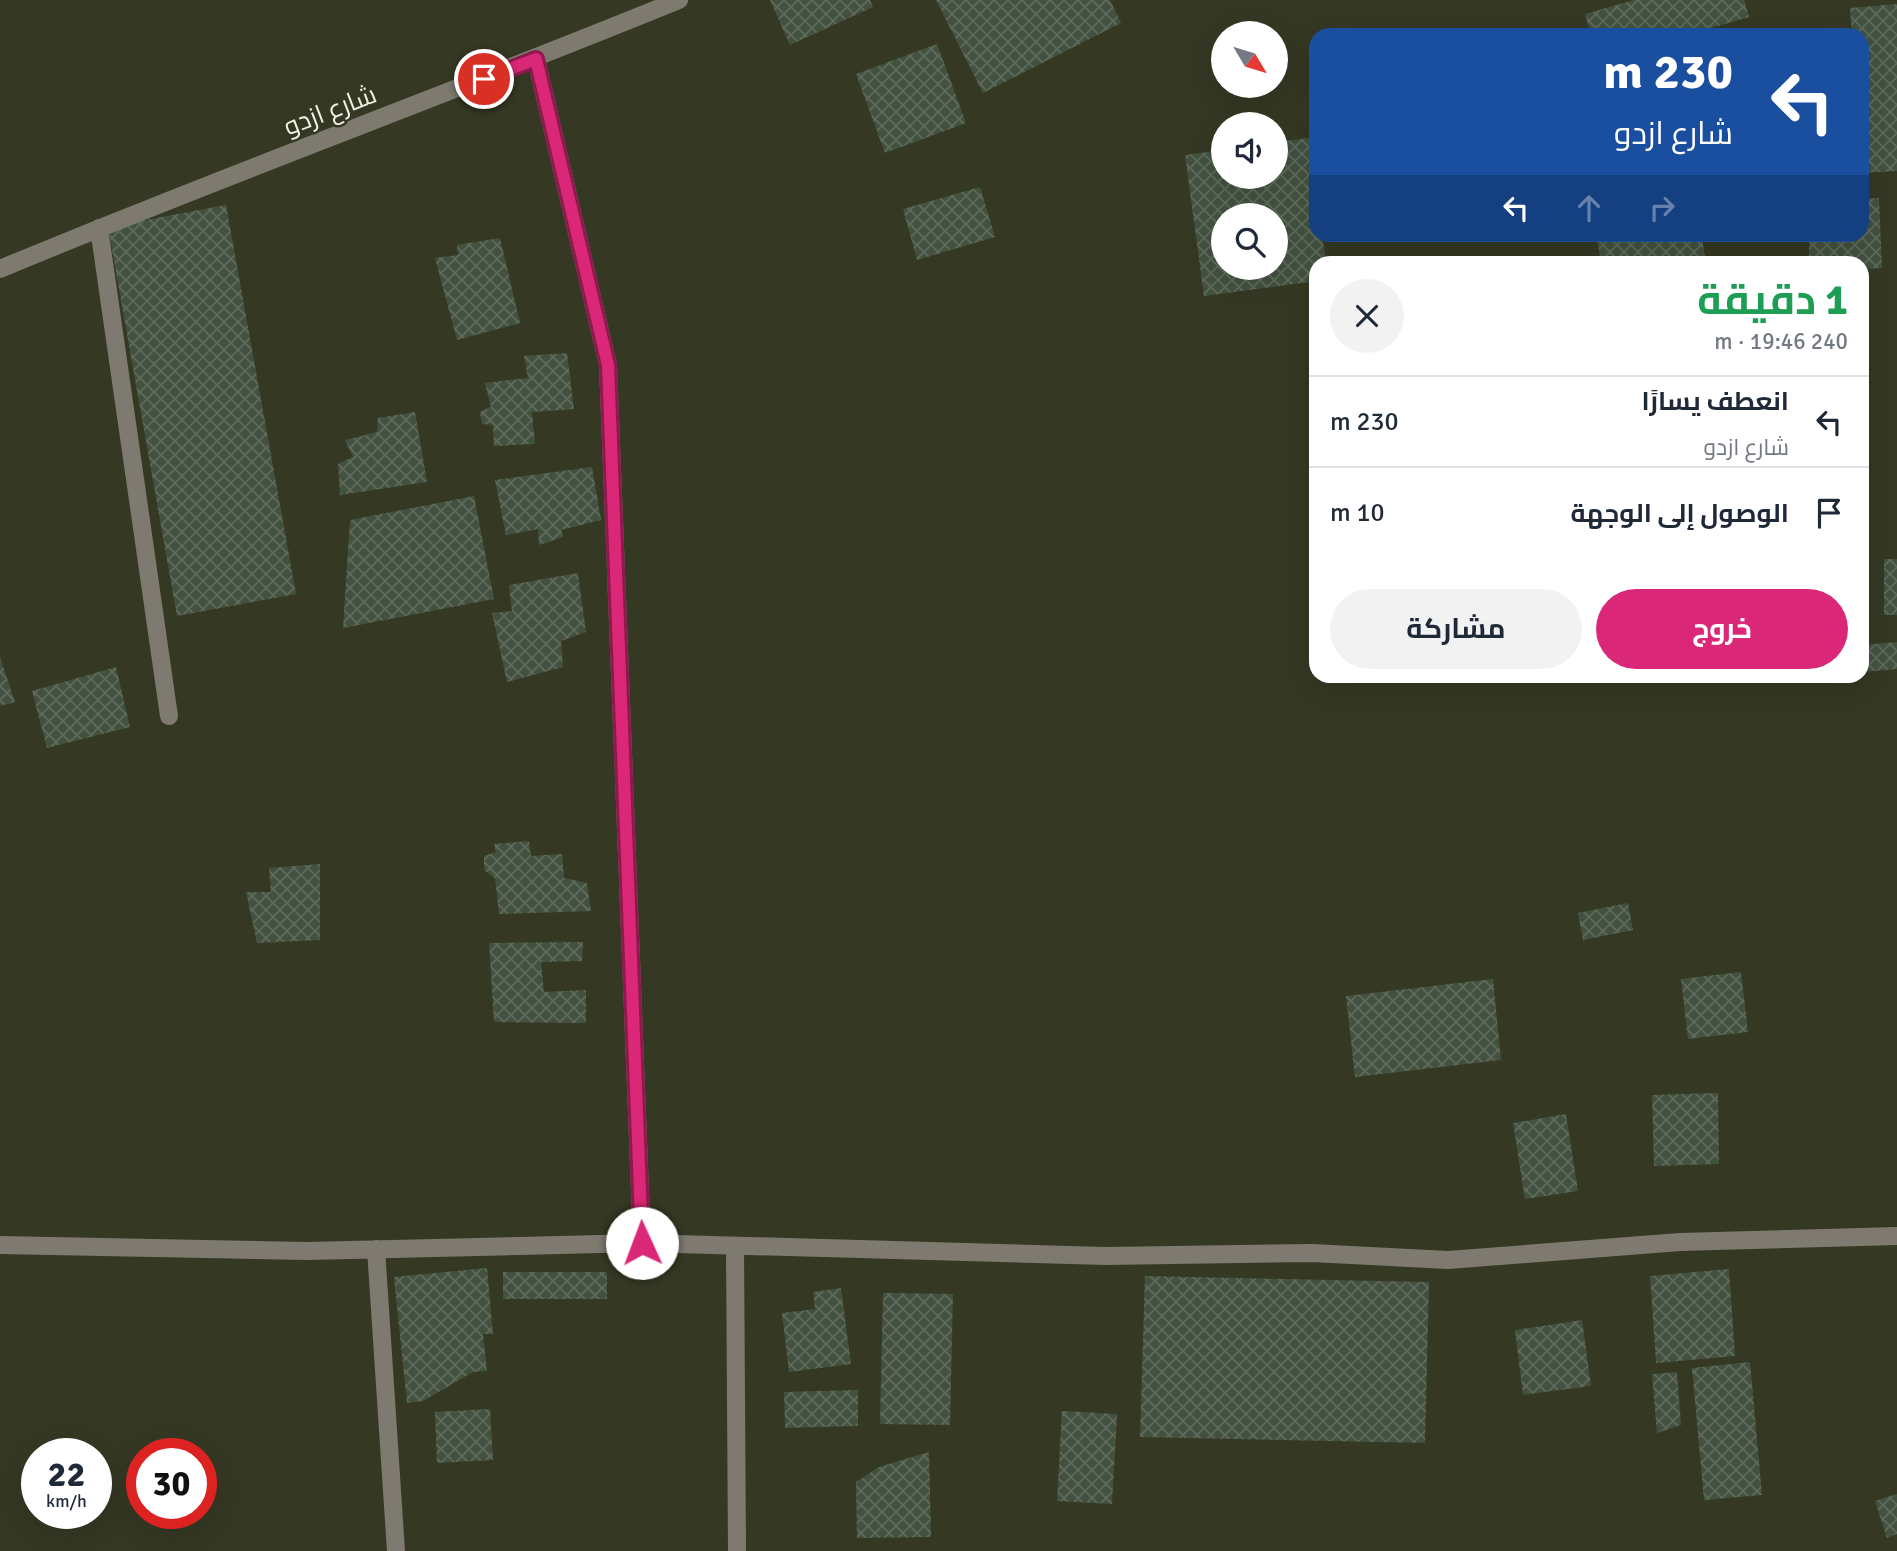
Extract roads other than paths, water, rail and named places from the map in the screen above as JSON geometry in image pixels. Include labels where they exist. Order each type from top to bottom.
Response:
[{"type":"street","name":"شارع ازدو","points":[[0,269],[536,59],[679,0]]},
{"type":"street","points":[[536,59],[608,365],[642,1243]]},
{"type":"street","points":[[99,228],[169,716]]},
{"type":"street","points":[[0,1245],[307,1251],[642,1243],[1106,1256],[1312,1253],[1448,1260],[1680,1242],[1897,1236]]},
{"type":"street","points":[[735,1246],[737,1551]]},
{"type":"street","points":[[376,1249],[396,1551]]}]
